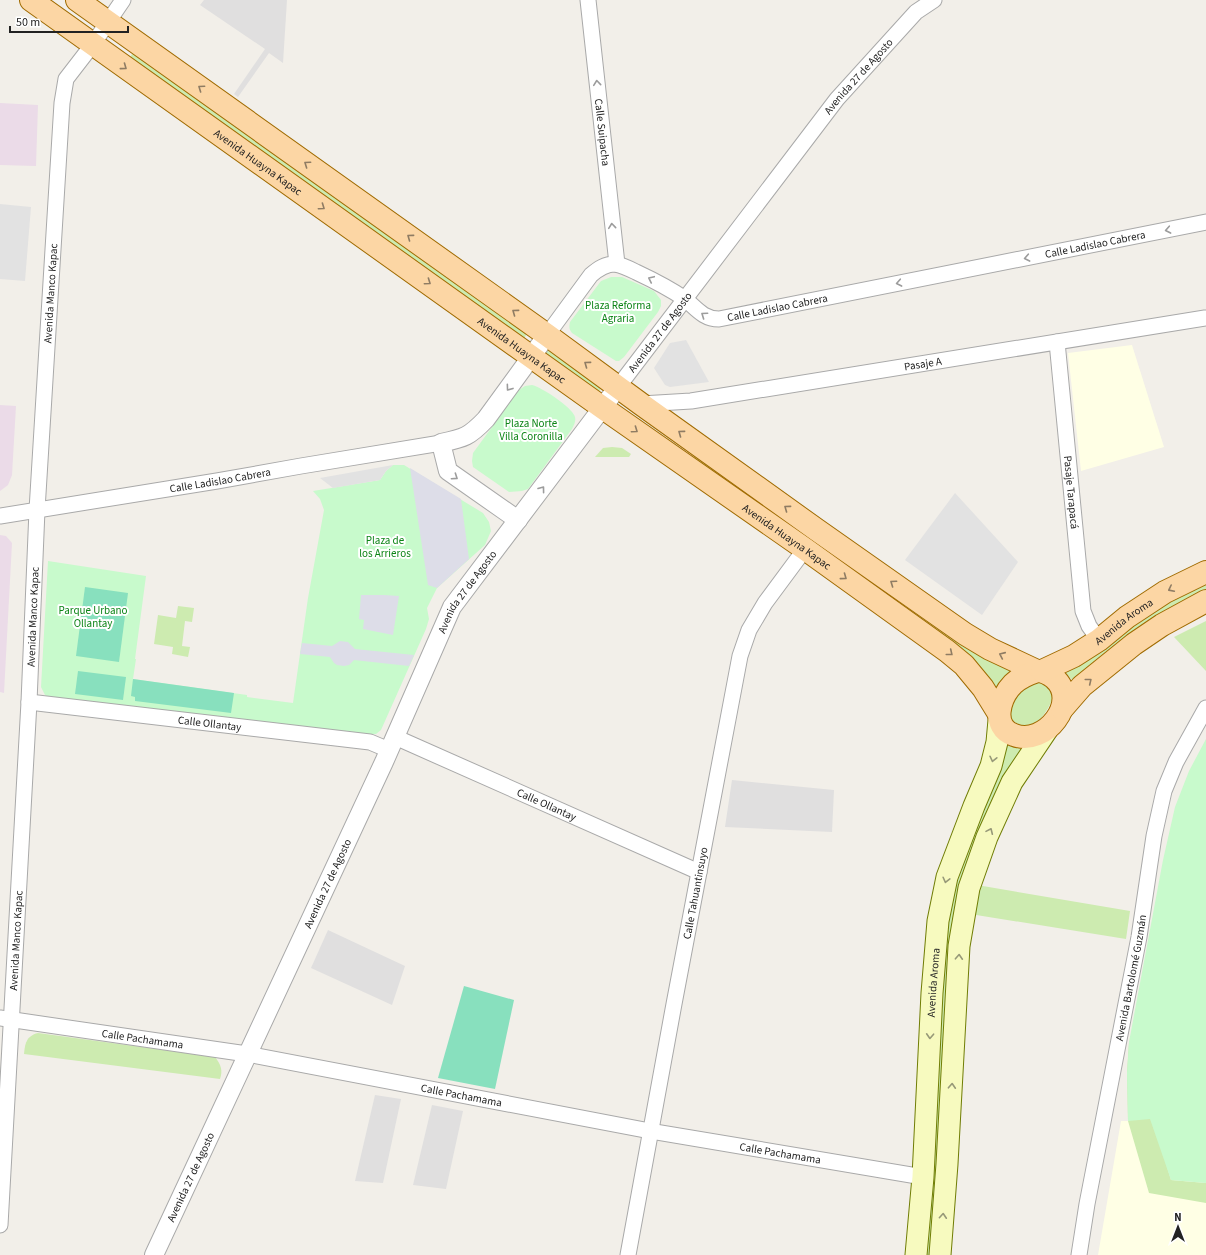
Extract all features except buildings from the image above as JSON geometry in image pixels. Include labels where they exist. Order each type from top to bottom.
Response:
[{"type":"main road","name":"Avenida Huayna Kapac","points":[[32,0],[603,408],[805,549],[947,651],[964,665],[983,688],[999,717]]},
{"type":"main road","name":"Avenida Huayna Kapac","points":[[77,0],[965,634],[990,650],[1040,671]]},
{"type":"main road","name":"Avenida Aroma","points":[[1040,671],[1074,656],[1099,640],[1127,617],[1165,592],[1206,572]]},
{"type":"main road","points":[[940,1255],[947,1164],[959,946],[969,888],[987,837],[1009,789],[1047,730],[1062,709],[1082,686],[1134,644],[1162,625],[1206,601]]},
{"type":"main road","points":[[1047,730],[1030,737],[1017,737],[1006,731],[999,717],[1000,706],[1012,684],[1026,674],[1040,671],[1051,676],[1061,685],[1064,696],[1062,709]]},
{"type":"main road","name":"Avenida Aroma","points":[[916,1255],[922,1177],[932,993],[938,921],[947,877],[974,806],[992,766],[997,742],[999,717]]},
{"type":"street","name":"Avenida Manco Kapac","points":[[0,1226],[5,1019],[29,702],[37,510],[62,103],[66,79],[93,44],[123,0]]},
{"type":"street","name":"Calle Suipacha","points":[[588,0],[617,264]]},
{"type":"street","name":"Avenida 27 de Agosto","points":[[154,1255],[392,743],[452,607],[837,99],[919,6],[934,0]]},
{"type":"street","name":"Calle Ladislao Cabrera","points":[[0,516],[217,481],[308,464],[461,439],[474,431],[486,420],[591,275],[598,268],[607,265],[617,264],[662,284],[710,319],[718,319],[1206,222]]},
{"type":"street","name":"Pasaje A","points":[[641,404],[691,401],[1204,318]]},
{"type":"street","name":"Pasaje Tarapacá","points":[[1057,342],[1083,611],[1099,640]]},
{"type":"street","points":[[441,443],[448,471],[518,520]]},
{"type":"street","name":"Calle Tahuantinsuyo","points":[[628,1255],[740,656],[749,630],[765,603],[805,549]]},
{"type":"street","name":"Calle Ollantay","points":[[29,702],[370,742],[392,743],[700,872]]},
{"type":"street","name":"Avenida Bartolomé Guzmán","points":[[1079,1255],[1138,944],[1154,836],[1164,791],[1176,762],[1206,708]]},
{"type":"street","name":"Calle Pachamama","points":[[5,1019],[247,1054],[650,1131],[922,1177]]},
{"type":"shaded area","points":[[204,0],[287,0],[283,63],[269,53],[238,97],[234,94],[265,49],[200,5]]},
{"type":"shaded area","points":[[0,103],[38,105],[36,166],[0,165]]},
{"type":"shaded area","points":[[0,204],[31,207],[25,281],[0,279]]},
{"type":"shaded area","points":[[686,340],[709,382],[670,387],[665,385],[654,368],[670,343]]},
{"type":"shaded area","points":[[1132,345],[1164,447],[1081,471],[1068,353]]},
{"type":"shaded area","points":[[0,405],[16,406],[12,475],[8,485],[0,491]]},
{"type":"shaded area","points":[[393,465],[386,471],[380,480],[333,488],[320,478]]},
{"type":"shaded area","points":[[410,468],[461,499],[469,559],[437,588],[428,585]]},
{"type":"shaded area","points":[[955,493],[1018,562],[982,615],[905,560]]},
{"type":"shaded area","points":[[0,535],[6,536],[12,543],[4,693],[0,692]]},
{"type":"shaded area","points":[[361,595],[399,596],[393,635],[363,629],[364,620],[359,619]]},
{"type":"shaded area","points":[[340,641],[348,642],[355,649],[414,655],[409,666],[354,660],[349,665],[344,666],[337,665],[330,657],[300,654],[302,643],[332,646]]},
{"type":"shaded area","points":[[732,780],[834,790],[832,832],[725,827]]},
{"type":"shaded area","points":[[328,930],[405,966],[392,1005],[311,968]]},
{"type":"shaded area","points":[[375,1095],[401,1099],[383,1183],[355,1181]]},
{"type":"shaded area","points":[[432,1105],[463,1111],[446,1189],[413,1185]]},
{"type":"shaded area","points":[[1121,1121],[1128,1121],[1171,1180],[1206,1183],[1206,1255],[1098,1255]]},
{"type":"green space","points":[[133,52],[527,333],[524,339],[130,58]]},
{"type":"green space","name":"Plaza Reforma Agraria","points":[[611,277],[622,277],[654,291],[661,300],[661,306],[658,312],[624,357],[619,361],[616,361],[572,333],[570,330],[570,322],[601,281]]},
{"type":"green space","points":[[548,349],[602,387],[598,393],[544,354]]},
{"type":"green space","name":"Plaza Norte Villa Coronilla","points":[[532,385],[549,393],[568,408],[575,417],[575,422],[572,429],[528,489],[509,492],[473,467],[473,453],[519,390],[525,386]]},
{"type":"green space","points":[[603,448],[622,448],[631,454],[629,457],[595,457]]},
{"type":"green space","points":[[696,454],[1016,669],[996,691],[692,458]]},
{"type":"green space","name":"Plaza de los Arrieros","points":[[393,465],[404,465],[483,513],[489,522],[491,531],[485,545],[437,588],[427,608],[429,619],[426,629],[381,730],[376,734],[50,698],[45,695],[41,687],[48,561],[146,576],[133,679],[293,703],[308,598],[324,510],[320,499],[313,491],[380,480],[386,471]]},
{"type":"green space","points":[[1206,582],[1206,591],[1076,684],[1064,671],[1082,663],[1180,594]]},
{"type":"green space","name":"Parque Urbano Ollantay","points":[[85,587],[128,593],[119,662],[76,656]]},
{"type":"green space","points":[[178,606],[194,608],[192,622],[185,621],[182,646],[190,647],[188,657],[172,654],[173,647],[154,644],[158,615],[176,618]]},
{"type":"green space","points":[[1206,621],[1206,671],[1174,637]]},
{"type":"green space","points":[[78,671],[126,677],[123,700],[75,694]]},
{"type":"green space","points":[[133,679],[234,693],[231,713],[135,701],[135,697],[131,696]]},
{"type":"green space","points":[[1036,682],[1049,686],[1053,697],[1042,717],[1037,722],[1027,726],[1020,725],[1011,718],[1010,714],[1012,706],[1016,697],[1027,686]]},
{"type":"green space","points":[[1206,739],[1206,1183],[1171,1180],[1150,1119],[1128,1121],[1127,1073],[1129,1042],[1163,860],[1175,807],[1189,771]]},
{"type":"green space","points":[[1004,743],[1024,749],[978,838],[931,1255],[924,1255],[947,934],[952,903],[963,857]]},
{"type":"green space","points":[[977,885],[1130,911],[1126,939],[970,914]]},
{"type":"green space","points":[[464,986],[514,1000],[495,1089],[438,1078]]},
{"type":"green space","points":[[38,1033],[215,1057],[221,1068],[221,1076],[220,1079],[24,1054],[29,1038]]},
{"type":"green space","points":[[1129,1042],[1171,1180],[1206,1183],[1206,1203],[1149,1193],[1128,1121],[1127,1073]]}]
